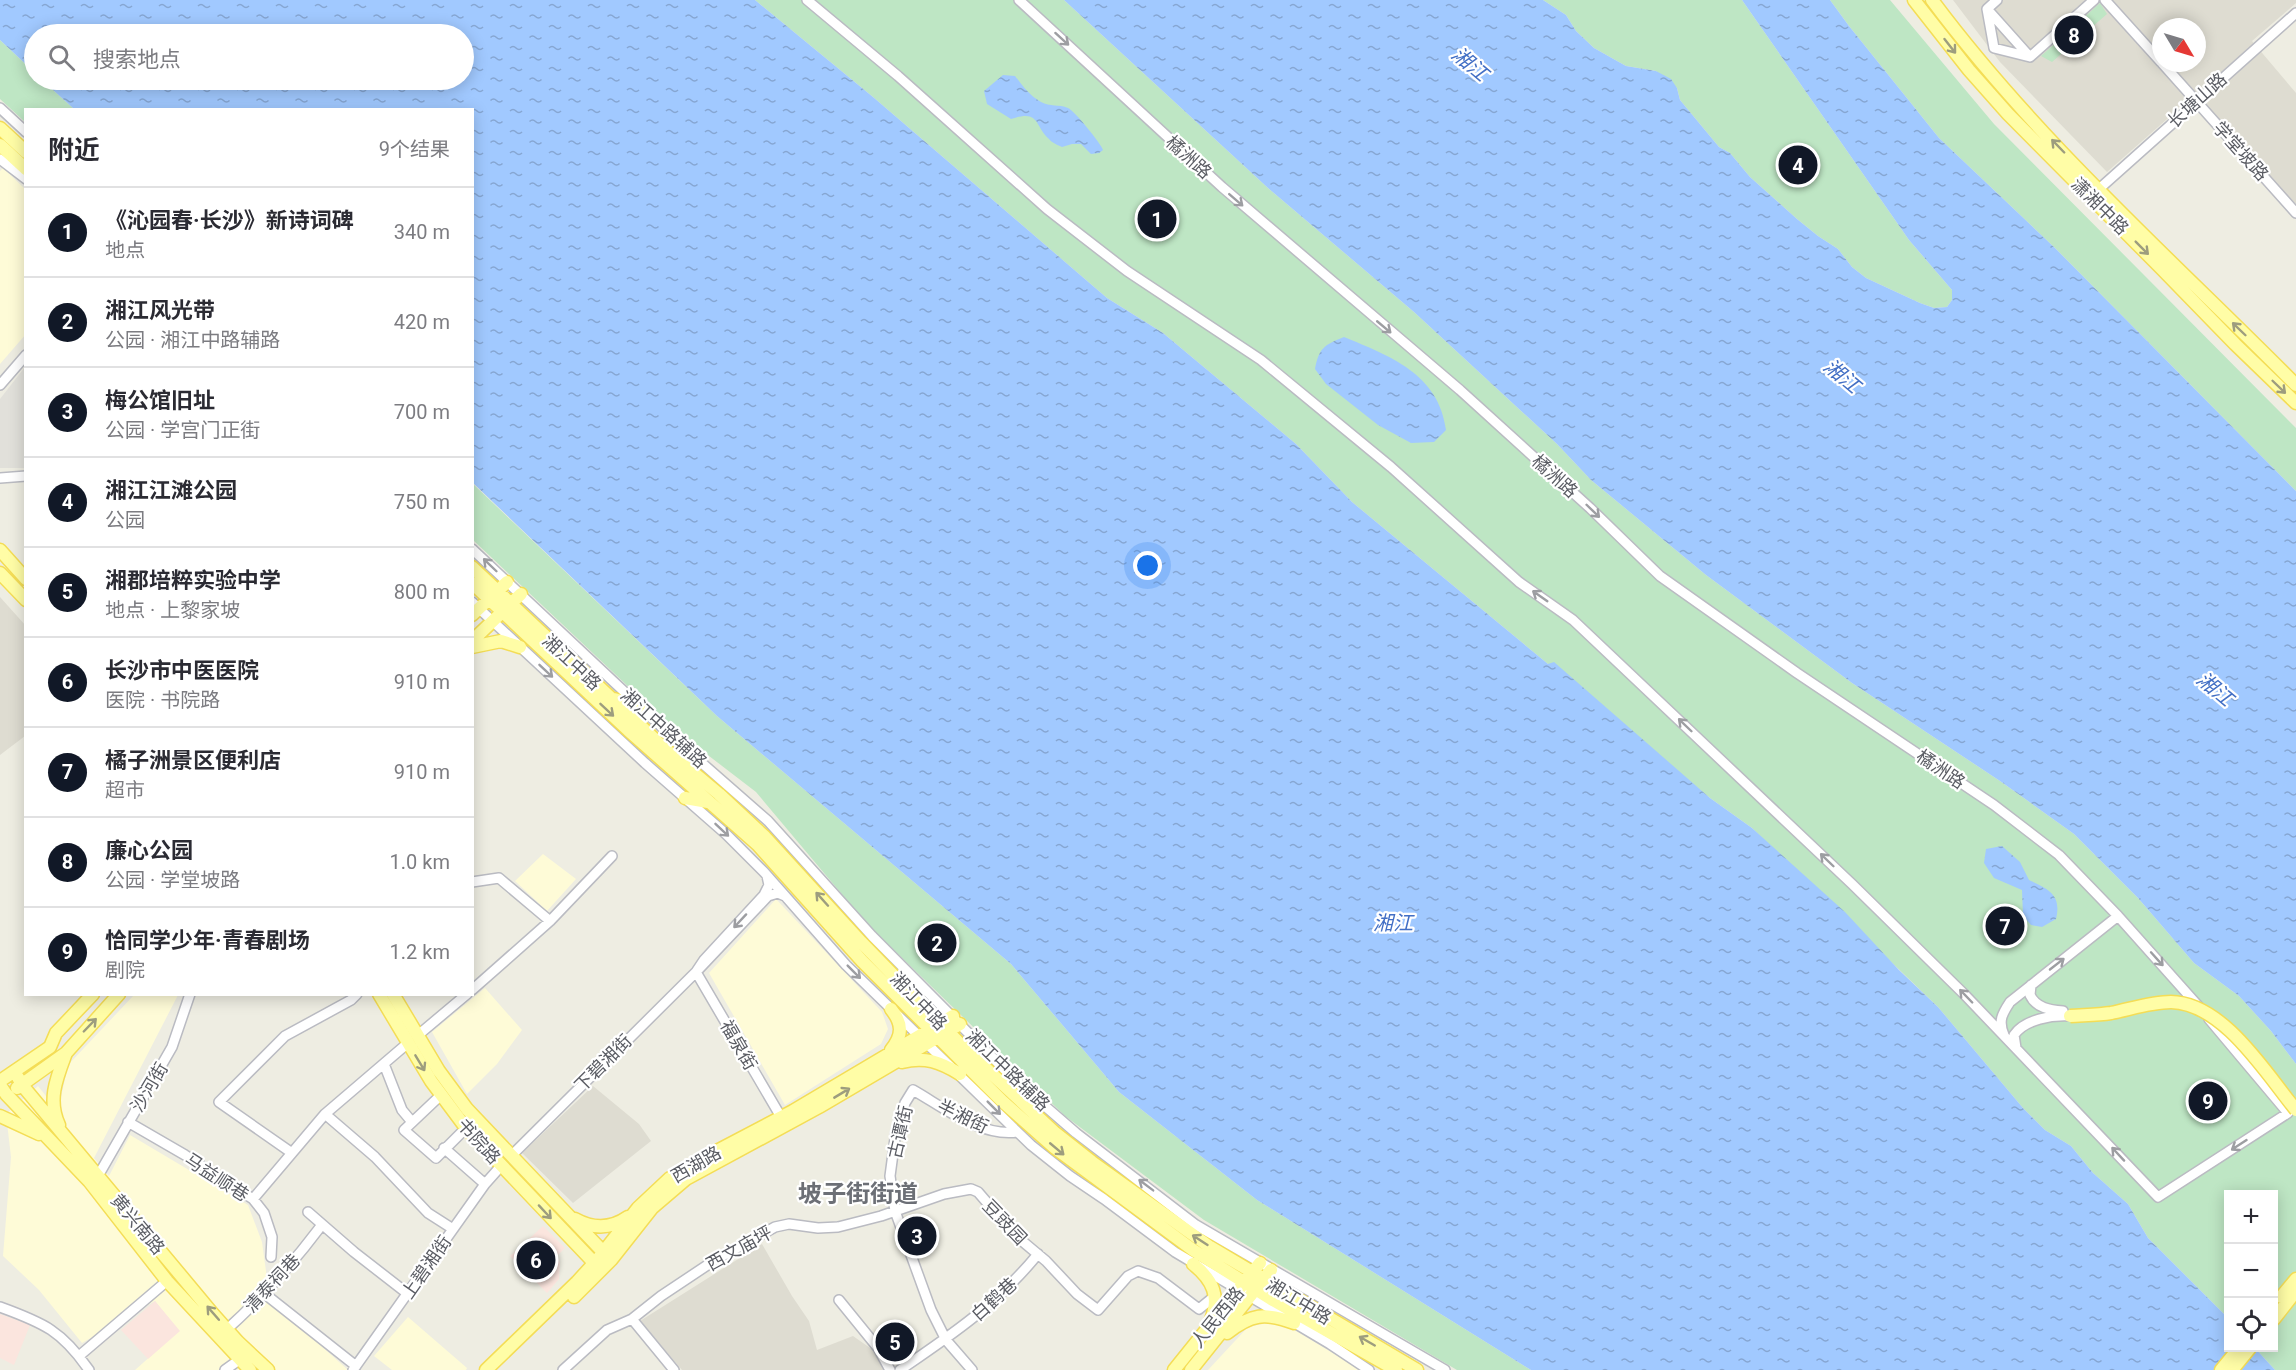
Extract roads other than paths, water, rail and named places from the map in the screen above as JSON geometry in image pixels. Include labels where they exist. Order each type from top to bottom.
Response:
[{"type":"main road","name":"潇湘中路","points":[[1914,0],[2007,114],[2296,403]]},
{"type":"main road","name":"潇湘中路","points":[[1932,0],[1978,61],[2099,189],[2296,385]]},
{"type":"main road","points":[[0,127],[2,147],[24,167]]},
{"type":"main road","points":[[2,147],[24,152]]},
{"type":"main road","points":[[0,550],[24,577]]},
{"type":"main road","name":"湘江中路","points":[[474,570],[493,595],[507,608],[765,837],[854,935],[934,1033]]},
{"type":"main road","points":[[0,573],[24,598]]},
{"type":"main road","points":[[475,608],[507,582]]},
{"type":"main road","name":"湘江中路","points":[[474,584],[493,595]]},
{"type":"main road","points":[[474,639],[521,594]]},
{"type":"main road","name":"湘江中路","points":[[507,608],[636,738],[764,851],[846,944],[934,1033],[1067,1143],[1255,1281],[1396,1370]]},
{"type":"main road","points":[[474,647],[501,641],[520,647]]},
{"type":"main road","points":[[611,699],[639,706]]},
{"type":"main road","points":[[686,798],[711,802]]},
{"type":"main road","points":[[2,1090],[15,1072],[50,1047],[56,1033],[91,996]]},
{"type":"main road","points":[[2,1090],[22,1085],[66,1053],[117,996]]},
{"type":"main road","name":"书院路","points":[[380,996],[459,1099],[607,1256]]},
{"type":"main road","name":"书院路","points":[[394,996],[441,1095],[466,1128],[597,1267]]},
{"type":"main road","points":[[2070,1014],[2160,1000],[2185,1001],[2202,1006],[2239,1036],[2296,1105]]},
{"type":"main road","points":[[2070,1014],[2111,1012],[2171,1002],[2197,1007],[2214,1017],[2231,1032],[2296,1110]]},
{"type":"main road","points":[[891,1009],[900,1023],[900,1034],[887,1060],[921,1058],[940,1063],[960,1074]]},
{"type":"main road","name":"西湖路","points":[[607,1256],[638,1208],[681,1171],[887,1060],[956,1020]]},
{"type":"main road","points":[[61,1142],[53,1112],[54,1091],[66,1053]]},
{"type":"main road","name":"西湖路","points":[[497,1370],[652,1208],[686,1179],[819,1107],[887,1060]]},
{"type":"main road","name":"黄兴南路","points":[[15,1072],[89,1181],[168,1281],[223,1333],[268,1370]]},
{"type":"main road","name":"黄兴南路","points":[[2,1090],[98,1176],[223,1333],[239,1360],[250,1370]]},
{"type":"main road","points":[[0,1116],[61,1142]]},
{"type":"main road","points":[[564,1211],[582,1222],[601,1227],[619,1223],[638,1208]]},
{"type":"main road","points":[[577,1282],[584,1263],[579,1248]]},
{"type":"main road","points":[[1193,1264],[1212,1283],[1215,1296],[1212,1316],[1203,1336]]},
{"type":"main road","name":"西湖路","points":[[486,1370],[577,1282],[597,1267]]},
{"type":"main road","points":[[2285,1303],[2296,1279]]},
{"type":"main road","name":"湘江中路","points":[[1255,1281],[1417,1370]]},
{"type":"main road","name":"人民西路","points":[[1174,1370],[1255,1281]]},
{"type":"main road","name":"人民西路","points":[[1191,1370],[1255,1281]]},
{"type":"main road","points":[[2285,1303],[2296,1291]]},
{"type":"main road","points":[[1202,1357],[1227,1334],[1248,1319],[1257,1316],[1273,1316],[1294,1323]]},
{"type":"main road","points":[[2221,1370],[2235,1352]]},
{"type":"main road","points":[[2232,1370],[2246,1352]]},
{"type":"street","points":[[807,0],[898,76],[1047,209],[1127,271],[1261,360],[1391,467],[1519,582],[1573,620],[1852,884],[2017,1050]]},
{"type":"street","name":"橘洲路","points":[[1018,0],[1222,187],[1468,398],[1590,508],[1660,576],[1797,673],[2022,825],[2059,855],[2185,990],[2288,1113],[2158,1197],[2017,1050]]},
{"type":"street","points":[[1987,9],[1997,0]]},
{"type":"street","points":[[2030,57],[2094,0]]},
{"type":"street","name":"学堂坡路","points":[[2105,0],[2152,53]]},
{"type":"street","points":[[1987,9],[1994,48]]},
{"type":"street","points":[[1987,9],[2030,57]]},
{"type":"street","name":"长塘山路","points":[[2099,189],[2296,13]]},
{"type":"street","points":[[1978,61],[1994,48]]},
{"type":"street","points":[[1994,48],[2030,57]]},
{"type":"street","name":"学堂坡路","points":[[2169,72],[2296,213]]},
{"type":"street","points":[[0,108],[24,130]]},
{"type":"street","points":[[0,127],[8,116]]},
{"type":"street","points":[[17,124],[2,147],[24,176]]},
{"type":"street","points":[[0,385],[24,357]]},
{"type":"street","points":[[0,478],[24,476]]},
{"type":"street","name":"湘江中路辅路","points":[[474,551],[639,706],[777,830],[872,936],[1016,1081],[1076,1133],[1196,1225],[1255,1281],[1294,1323],[1369,1370]]},
{"type":"street","name":"湘江中路辅路","points":[[475,608],[493,621],[726,834],[891,1009],[934,1033],[960,1074],[1017,1132],[1070,1176],[1193,1264],[1255,1281],[1445,1370]]},
{"type":"street","points":[[474,988],[550,921],[612,856]]},
{"type":"street","name":"下碧湘街","points":[[696,972],[704,960],[764,895],[769,885],[766,874]]},
{"type":"street","points":[[474,882],[499,878],[550,921]]},
{"type":"street","name":"下碧湘街","points":[[512,1156],[696,972],[768,896],[774,893],[785,896]]},
{"type":"street","points":[[2006,1039],[2001,1026],[2001,1014],[2010,1002],[2118,916]]},
{"type":"street","name":"福泉街","points":[[696,972],[781,1117]]},
{"type":"street","points":[[2031,985],[2030,995],[2036,1004],[2070,1014]]},
{"type":"street","name":"沙河街","points":[[98,1176],[172,1047],[189,996]]},
{"type":"street","points":[[292,1153],[219,1102],[285,1036],[355,996]]},
{"type":"street","points":[[253,1199],[325,1114],[466,996]]},
{"type":"street","points":[[2017,1050],[2014,1035],[2022,1026],[2054,1016],[2070,1014]]},
{"type":"street","points":[[384,1064],[402,1110],[412,1122]]},
{"type":"street","name":"半湘街","points":[[913,1089],[990,1131],[1017,1132]]},
{"type":"street","name":"古谭街","points":[[913,1089],[904,1103],[890,1176],[895,1211],[931,1310],[946,1340],[972,1370]]},
{"type":"street","points":[[441,1095],[404,1130],[436,1158],[466,1128]]},
{"type":"street","points":[[325,1114],[375,1157],[428,1213],[453,1229]]},
{"type":"street","name":"马益顺巷","points":[[128,1122],[253,1199],[264,1214],[272,1238],[271,1257]]},
{"type":"street","points":[[444,1148],[485,1184]]},
{"type":"street","name":"上碧湘街","points":[[355,1368],[485,1184],[501,1166]]},
{"type":"street","name":"豆豉园","points":[[895,1211],[944,1194],[970,1189],[978,1192],[1015,1235],[1038,1254],[1077,1294],[1098,1310],[1128,1276],[1138,1271],[1158,1278],[1199,1309],[1215,1296]]},
{"type":"street","name":"西文庙坪","points":[[563,1370],[607,1330],[632,1319],[661,1296],[715,1260],[776,1227],[789,1224],[818,1228],[838,1227],[895,1211]]},
{"type":"street","points":[[308,1212],[321,1226],[408,1294]]},
{"type":"street","name":"清泰祠巷","points":[[223,1333],[288,1270],[321,1226]]},
{"type":"street","name":"白鹤巷","points":[[900,1370],[976,1317],[1004,1292],[1038,1254]]},
{"type":"street","points":[[79,1356],[168,1281]]},
{"type":"street","points":[[265,1294],[355,1368]]},
{"type":"street","points":[[839,1300],[878,1348],[890,1370]]},
{"type":"street","points":[[0,1307],[54,1330],[89,1370]]},
{"type":"street","points":[[632,1319],[674,1370]]},
{"type":"street","points":[[225,1370],[239,1360]]},
{"type":"water","name":"湘江","points":[[0,0],[755,0],[873,97],[1107,298],[1163,333],[1296,444],[1352,502],[1548,664],[1554,662],[1710,798],[1752,828],[1845,912],[1899,970],[1938,1007],[2023,1108],[2045,1130],[2071,1146],[2093,1173],[2128,1204],[2148,1238],[2224,1314],[2224,1352],[2259,1352],[2275,1370],[1531,1370],[1257,1200],[1119,1092],[1011,964],[717,716],[474,484],[474,108],[73,108],[53,90],[474,90],[474,24],[24,24],[24,63],[0,40]]},
{"type":"water","name":"湘江","points":[[1064,0],[1543,0],[1566,15],[1576,31],[1594,48],[1626,66],[1656,71],[1671,79],[1677,88],[1680,100],[1719,147],[1730,153],[1750,177],[1797,219],[1838,249],[1852,267],[1866,278],[1920,303],[1934,308],[1947,307],[1952,300],[1952,290],[1909,240],[1742,0],[1830,0],[1939,138],[2055,248],[2296,491],[2296,1064],[2271,1031],[2239,996],[2194,963],[2138,898],[2074,834],[2000,781],[1852,683],[1706,575],[1591,480],[1557,444],[1414,312],[1268,188]]},
{"type":"water","points":[[1003,75],[1015,76],[1030,94],[1041,102],[1071,110],[1103,150],[1091,154],[1081,144],[1062,147],[1044,134],[1032,117],[1020,116],[1011,119],[987,104],[984,91]]},
{"type":"water","points":[[1344,337],[1395,360],[1423,381],[1434,395],[1446,430],[1434,442],[1411,443],[1378,425],[1326,384],[1315,369],[1318,356],[1327,345]]},
{"type":"water","points":[[2002,846],[2020,862],[2029,880],[2042,886],[2055,898],[2056,919],[2042,927],[2031,925],[2023,916],[2022,890],[1994,878],[1984,863],[1986,849]]},
{"type":"place","name":"廉心公园","points":[[2074,35]]},
{"type":"place","name":"湘江江滩公园","points":[[1798,165]]},
{"type":"place","name":"《沁园春·长沙》新诗词碑","points":[[1157,219]]},
{"type":"place","name":"橘子洲景区便利店","points":[[2005,926]]},
{"type":"place","name":"湘江风光带","points":[[937,943]]},
{"type":"place","name":"恰同学少年·青春剧场","points":[[2208,1101]]},
{"type":"place","name":"梅公馆旧址","points":[[917,1236]]},
{"type":"place","name":"长沙市中医医院","points":[[536,1260]]},
{"type":"place","name":"湘郡培粹实验中学","points":[[895,1342]]},
{"type":"district","name":"坡子街街道","points":[[858,1194]]}]
